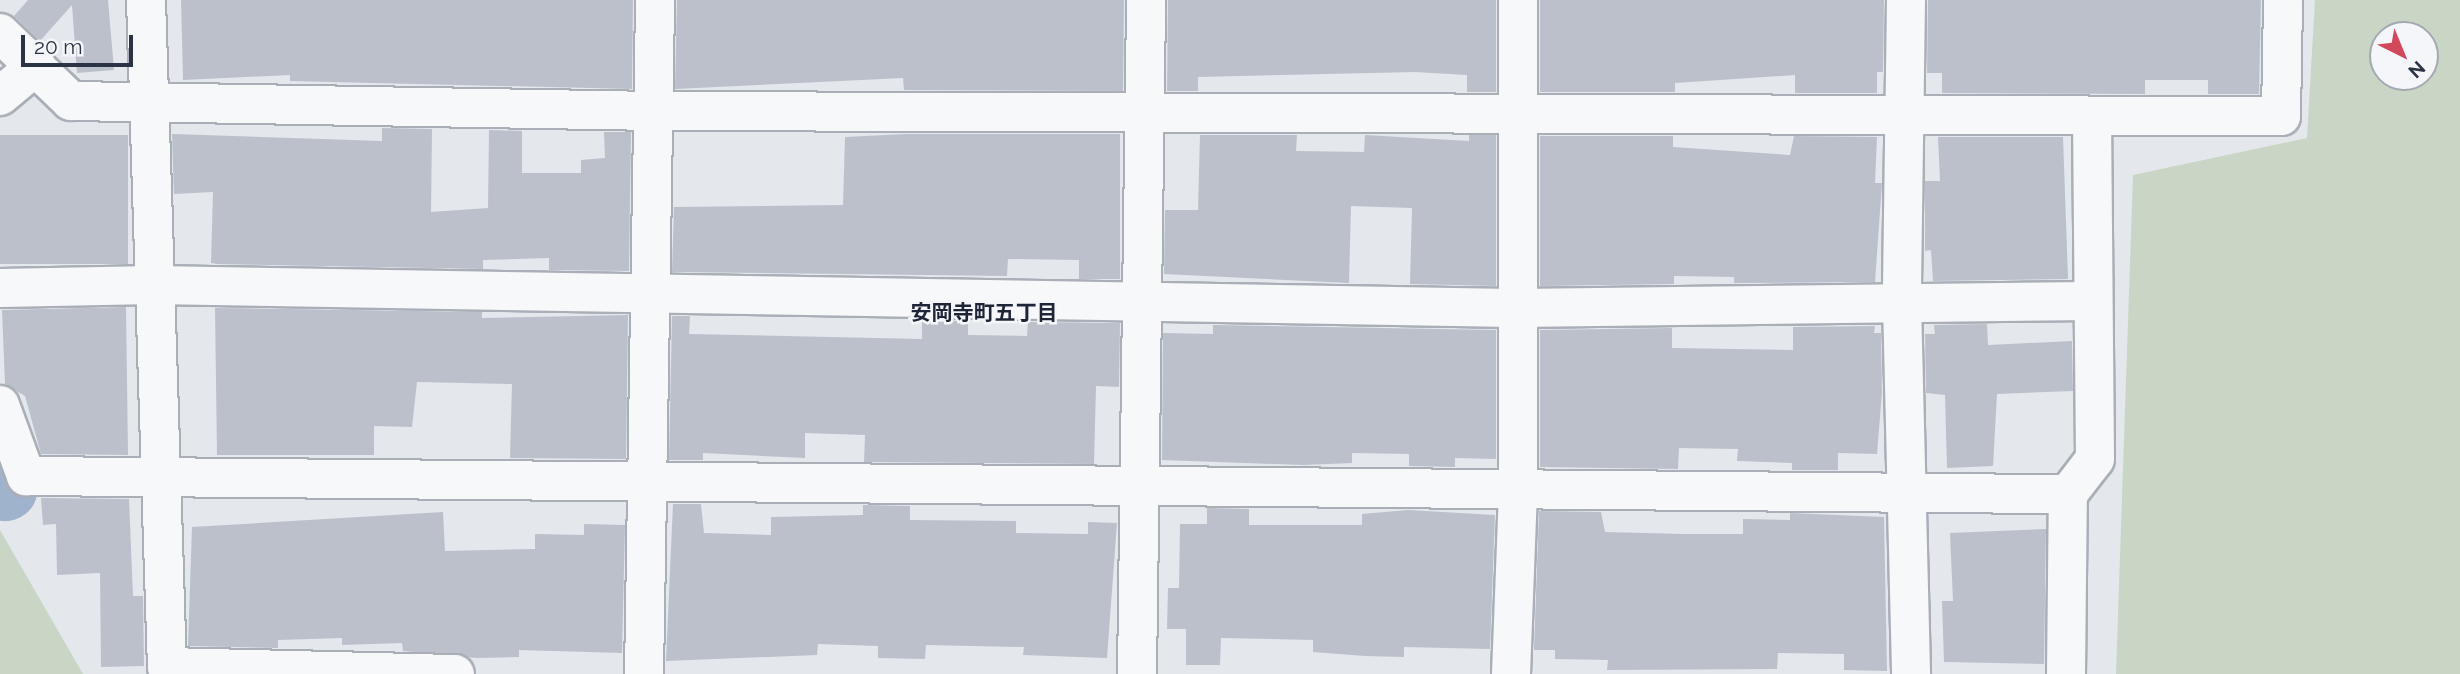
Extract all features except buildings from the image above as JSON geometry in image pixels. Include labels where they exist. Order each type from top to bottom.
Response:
[{"type":"street","points":[[146,0],[147,102],[167,667],[455,674]]},
{"type":"street","points":[[644,674],[654,294],[655,0]]},
{"type":"street","points":[[1137,674],[1146,0]]},
{"type":"street","points":[[1511,674],[1518,494],[1518,0]]},
{"type":"street","points":[[1906,0],[1907,117],[1902,303],[1910,491],[1911,674]]},
{"type":"street","points":[[0,33],[71,101],[655,111],[1146,111],[1518,116],[2281,116],[2283,0]]},
{"type":"street","points":[[0,96],[36,66]]},
{"type":"street","points":[[2066,674],[2068,494],[2095,459],[2091,301],[2092,117]]},
{"type":"street","points":[[0,288],[154,285],[1517,308],[2091,301]]},
{"type":"street","points":[[0,405],[26,475],[648,484],[1140,487],[1518,494],[1910,491],[2068,494]]},
{"type":"green space","points":[[2315,0],[2460,0],[2460,674],[2116,674],[2133,175],[2307,138]]},
{"type":"green space","points":[[0,530],[83,674],[0,674]]},
{"type":"waterway","points":[[0,473],[5,488]]},
{"type":"district","name":"安岡寺町五丁目","points":[[984,313]]}]
